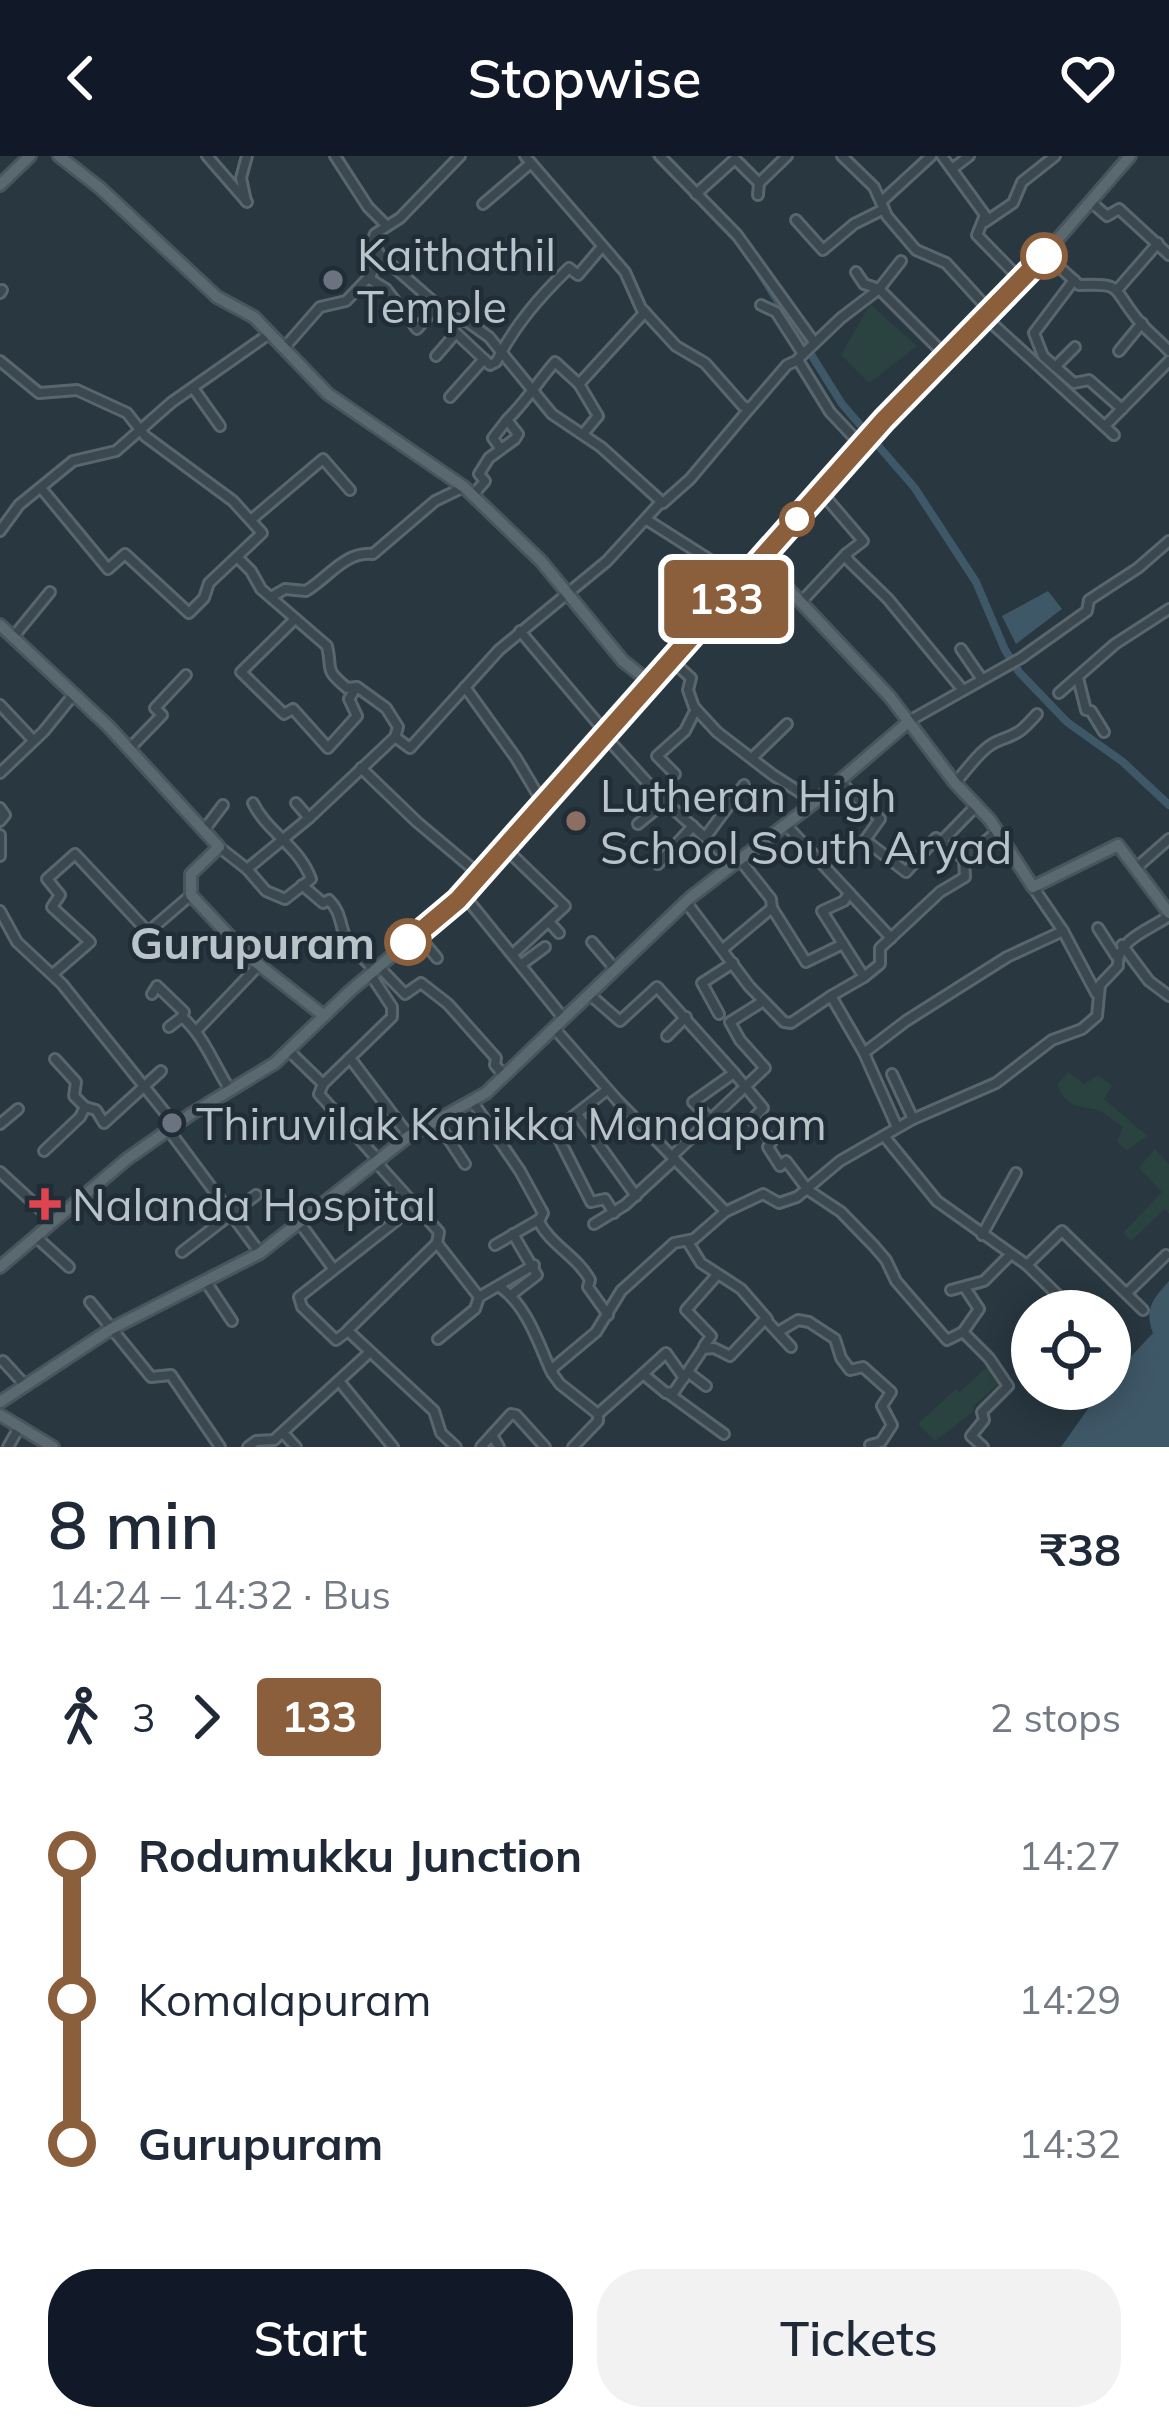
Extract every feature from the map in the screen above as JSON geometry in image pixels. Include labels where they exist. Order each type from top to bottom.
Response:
[{"type":"main road","points":[[0,185],[30,156]]},
{"type":"main road","points":[[59,156],[217,297],[254,317],[328,394],[468,491],[541,561],[623,661],[651,683]]},
{"type":"main road","points":[[0,1267],[52,1220],[172,1127],[289,1051],[463,894],[884,420],[1046,254],[1130,156]]},
{"type":"main road","points":[[760,560],[869,672],[998,831],[1033,886],[1112,845],[1123,849],[1169,915]]},
{"type":"main road","points":[[0,625],[74,694],[220,847],[191,874],[191,896],[259,965],[323,1016]]},
{"type":"main road","points":[[0,1402],[111,1329],[260,1253],[409,1136],[472,1101],[505,1076],[686,902],[907,723]]},
{"type":"main road","points":[[0,1415],[53,1447]]},
{"type":"street","points":[[207,156],[247,204],[241,178],[247,156]]},
{"type":"street","points":[[335,156],[368,207],[386,225]]},
{"type":"street","points":[[460,156],[372,241],[380,255],[437,307],[489,337],[560,421],[583,434],[661,502]]},
{"type":"street","points":[[660,156],[737,235],[814,342]]},
{"type":"street","points":[[758,183],[787,156]]},
{"type":"street","points":[[842,156],[874,187],[916,250],[946,263],[986,313],[1114,435]]},
{"type":"street","points":[[796,220],[823,250],[883,205],[931,156]]},
{"type":"street","points":[[942,156],[985,215],[985,222]]},
{"type":"street","points":[[952,169],[969,156]]},
{"type":"street","points":[[1020,279],[976,236],[985,222],[1013,203],[1022,182],[1055,156]]},
{"type":"street","points":[[696,194],[735,159],[758,183],[758,195]]},
{"type":"street","points":[[483,204],[528,160],[625,272],[645,312],[676,346],[699,358],[743,406],[750,407]]},
{"type":"street","points":[[1091,202],[1107,216],[1119,208],[1169,255]]},
{"type":"street","points":[[1118,290],[1158,243]]},
{"type":"street","points":[[450,316],[456,334],[490,365],[541,296],[569,268],[578,275],[602,247]]},
{"type":"street","points":[[1046,254],[1073,280],[1118,290],[1169,351]]},
{"type":"street","points":[[283,349],[320,308],[346,301],[368,278],[380,255]]},
{"type":"street","points":[[395,736],[412,747],[520,631],[607,561],[661,502],[690,479],[787,365],[879,289],[901,261]]},
{"type":"street","points":[[856,272],[946,356]]},
{"type":"street","points":[[368,278],[386,289],[417,328],[437,307]]},
{"type":"street","points":[[1073,280],[1034,333],[1043,356],[1055,367],[1075,383],[1089,380],[1122,409]]},
{"type":"street","points":[[761,305],[776,312],[830,412],[863,445]]},
{"type":"street","points":[[579,383],[645,312]]},
{"type":"street","points":[[1119,351],[1142,323]]},
{"type":"street","points":[[0,531],[19,506],[74,461],[116,451],[268,334]]},
{"type":"street","points":[[436,356],[456,334]]},
{"type":"street","points":[[1055,367],[1076,346]]},
{"type":"street","points":[[450,397],[484,359]]},
{"type":"street","points":[[0,361],[34,391],[77,390],[127,413],[140,430],[252,519],[262,533],[209,584],[204,598],[189,614],[125,554],[108,569],[41,488]]},
{"type":"street","points":[[1106,426],[1169,361]]},
{"type":"street","points":[[500,448],[493,438],[555,362],[579,383],[598,416],[583,434]]},
{"type":"street","points":[[193,388],[220,426]]},
{"type":"street","points":[[271,597],[285,589],[306,591],[347,560],[364,552],[373,554],[435,501],[485,481],[479,475],[518,434],[507,420]]},
{"type":"street","points":[[252,519],[323,459],[350,490]]},
{"type":"street","points":[[802,600],[863,541],[821,492]]},
{"type":"street","points":[[647,520],[710,560],[765,616]]},
{"type":"street","points":[[907,723],[1021,658],[1087,611],[1092,598],[1169,541]]},
{"type":"street","points":[[846,554],[962,689]]},
{"type":"street","points":[[238,558],[294,620],[327,646],[327,667],[336,679],[347,688],[357,687],[386,708],[398,727],[395,736],[309,818],[247,868]]},
{"type":"street","points":[[14,636],[50,592]]},
{"type":"street","points":[[1059,693],[1129,634],[1169,608]]},
{"type":"street","points":[[294,620],[241,672],[284,714],[292,709],[328,748],[357,716],[349,699],[357,687]]},
{"type":"street","points":[[520,631],[666,801],[738,862],[771,898],[772,908],[806,962],[843,944]]},
{"type":"street","points":[[962,649],[981,678]]},
{"type":"street","points":[[671,660],[691,678],[688,690],[696,709],[717,732],[815,802]]},
{"type":"street","points":[[128,750],[162,715],[155,708],[186,675]]},
{"type":"street","points":[[1078,677],[1086,710],[1104,732]]},
{"type":"street","points":[[465,687],[544,805]]},
{"type":"street","points":[[0,773],[74,694]]},
{"type":"street","points":[[0,705],[33,740]]},
{"type":"street","points":[[675,774],[658,756],[685,731],[696,709]]},
{"type":"street","points":[[955,783],[984,751],[1016,737],[1037,714]]},
{"type":"street","points":[[753,757],[787,724]]},
{"type":"street","points":[[361,768],[481,874]]},
{"type":"street","points":[[686,902],[762,1002],[791,1023],[864,977],[880,964],[880,949],[940,892],[965,877],[964,859],[936,838],[906,872],[865,840],[880,819],[839,781]]},
{"type":"street","points":[[707,836],[744,785]]},
{"type":"street","points":[[638,824],[666,801]]},
{"type":"street","points":[[220,847],[266,891],[285,898],[311,879],[304,861],[260,818],[253,803]]},
{"type":"street","points":[[296,803],[309,818]]},
{"type":"street","points":[[204,830],[223,805]]},
{"type":"street","points":[[942,841],[977,805]]},
{"type":"street","points":[[0,808],[5,814],[0,856]]},
{"type":"street","points":[[786,825],[892,938]]},
{"type":"street","points":[[658,864],[693,826]]},
{"type":"street","points":[[964,859],[998,831]]},
{"type":"street","points":[[1136,868],[1169,839]]},
{"type":"street","points":[[506,848],[565,906],[514,953]]},
{"type":"street","points":[[53,974],[90,942],[52,907],[60,895],[47,879],[74,854],[148,932],[191,896]]},
{"type":"street","points":[[302,885],[323,903],[334,904],[345,923],[346,938],[375,971],[405,994],[421,983],[448,1004],[496,1058],[495,1066],[505,1076]]},
{"type":"street","points":[[552,1373],[560,1360],[596,1332],[621,1292],[674,1243],[688,1242],[725,1212],[763,1195],[779,1202],[808,1190],[840,1161],[913,1119],[996,1083],[1052,1040],[1082,1029],[1097,1016],[1097,994],[1064,931],[1033,886]]},
{"type":"street","points":[[849,893],[844,901],[822,910],[864,977]]},
{"type":"street","points":[[463,894],[514,953],[607,1090],[725,1212]]},
{"type":"street","points":[[724,949],[772,908]]},
{"type":"street","points":[[0,911],[3,926],[53,974],[146,1086],[260,1253]]},
{"type":"street","points":[[1117,950],[1169,915]]},
{"type":"street","points":[[550,923],[559,933]]},
{"type":"street","points":[[1098,928],[1169,996]]},
{"type":"street","points":[[864,1053],[1007,957],[1064,931]]},
{"type":"street","points":[[417,934],[437,958]]},
{"type":"street","points":[[592,942],[615,969]]},
{"type":"street","points":[[522,964],[545,946]]},
{"type":"street","points":[[1097,994],[1118,966],[1117,950]]},
{"type":"street","points":[[718,1014],[702,983],[734,963]]},
{"type":"street","points":[[197,1030],[259,965]]},
{"type":"street","points":[[375,971],[394,1012],[323,1084],[319,1094],[439,1232],[437,1243],[336,1340],[299,1298],[332,1267],[397,1220]]},
{"type":"street","points":[[152,994],[157,986],[184,1012],[169,1027]]},
{"type":"street","points":[[589,994],[620,1022],[657,987],[763,1108],[752,1120],[772,1141],[768,1147],[780,1166],[786,1162],[808,1190],[841,1212],[874,1246],[896,1281],[947,1340],[963,1332],[979,1309],[965,1288]]},
{"type":"street","points":[[831,996],[864,1053],[897,1128]]},
{"type":"street","points":[[607,1090],[558,1129],[557,1135],[592,1202],[596,1223],[636,1196],[765,1068],[730,1022],[762,1002]]},
{"type":"street","points":[[182,1017],[197,1030],[207,1057],[231,1091]]},
{"type":"street","points":[[667,1036],[686,1018]]},
{"type":"street","points":[[289,1051],[323,1084]]},
{"type":"street","points":[[350,1058],[409,1136]]},
{"type":"street","points":[[55,1059],[76,1082],[74,1096],[96,1110],[104,1123],[161,1071]]},
{"type":"street","points":[[710,1118],[693,1102],[734,1072]]},
{"type":"street","points":[[892,1075],[913,1119]]},
{"type":"street","points":[[472,1101],[543,1213],[495,1245]]},
{"type":"street","points":[[44,1151],[85,1107]]},
{"type":"street","points":[[0,1124],[18,1109]]},
{"type":"street","points":[[577,1114],[636,1196]]},
{"type":"street","points":[[435,1119],[465,1164]]},
{"type":"street","points":[[884,1136],[937,1201],[1027,1265],[1053,1290]]},
{"type":"street","points":[[0,1172],[52,1220]]},
{"type":"street","points":[[982,1235],[1016,1173]]},
{"type":"street","points":[[182,1252],[256,1195]]},
{"type":"street","points":[[592,1202],[605,1199],[614,1213]]},
{"type":"street","points":[[538,1220],[543,1231],[584,1269],[588,1287],[608,1315]]},
{"type":"street","points":[[299,1222],[332,1267]]},
{"type":"street","points":[[1027,1265],[1062,1231],[1123,1290]]},
{"type":"street","points":[[512,1295],[536,1278],[534,1265],[513,1234]]},
{"type":"street","points":[[34,1236],[69,1267]]},
{"type":"street","points":[[688,1242],[701,1263],[755,1302],[791,1347]]},
{"type":"street","points":[[437,1243],[479,1297]]},
{"type":"street","points":[[951,1290],[984,1281],[1011,1254]]},
{"type":"street","points":[[1129,1290],[1166,1255]]},
{"type":"street","points":[[479,1297],[534,1265]]},
{"type":"street","points":[[669,1394],[711,1336],[686,1310],[717,1275]]},
{"type":"street","points":[[206,1282],[232,1321]]},
{"type":"street","points":[[500,1288],[512,1295],[528,1320],[560,1384],[598,1414]]},
{"type":"street","points":[[438,1340],[476,1309],[479,1297]]},
{"type":"street","points":[[1131,1298],[1143,1310]]},
{"type":"street","points":[[90,1302],[151,1377],[171,1375],[220,1447]]},
{"type":"street","points":[[778,1332],[798,1320],[809,1322],[835,1339],[850,1370],[863,1366],[891,1392],[882,1406],[892,1425],[880,1442],[870,1445]]},
{"type":"street","points":[[703,1349],[730,1356],[761,1321],[770,1322]]},
{"type":"street","points":[[348,1330],[434,1412],[441,1433],[456,1447]]},
{"type":"street","points":[[963,1332],[1008,1386],[982,1412],[984,1420],[971,1436],[983,1447]]},
{"type":"street","points":[[248,1447],[283,1433],[370,1352]]},
{"type":"street","points":[[573,1447],[598,1421],[598,1414],[667,1353],[686,1376],[706,1386]]},
{"type":"street","points":[[3,1361],[25,1385]]},
{"type":"street","points":[[643,1374],[724,1434]]},
{"type":"street","points":[[339,1381],[393,1447]]},
{"type":"street","points":[[481,1447],[508,1415],[516,1415],[545,1447]]},
{"type":"street","points":[[8,1447],[20,1426]]},
{"type":"street","points":[[283,1433],[296,1447]]},
{"type":"street","points":[[492,1435],[499,1447]]},
{"type":"green space","points":[[870,304],[917,346],[869,383],[841,355]]},
{"type":"green space","points":[[1068,1072],[1084,1084],[1099,1075],[1112,1086],[1104,1099],[1147,1136],[1127,1150],[1117,1142],[1123,1127],[1100,1111],[1065,1098],[1057,1085]]},
{"type":"green space","points":[[1155,1149],[1169,1164],[1169,1214],[1165,1209],[1131,1241],[1123,1233],[1162,1192],[1139,1168]]},
{"type":"green space","points":[[990,1364],[1002,1381],[973,1406],[974,1411],[935,1441],[918,1424]]},
{"type":"water","points":[[1048,591],[1062,609],[1016,644],[1002,616]]},
{"type":"water","points":[[1169,1281],[1169,1447],[1061,1447],[1087,1410],[1131,1410],[1131,1357],[1153,1333],[1149,1317],[1158,1293]]},
{"type":"waterway","points":[[656,156],[738,241]]},
{"type":"waterway","points":[[757,268],[842,404],[914,487],[976,582],[1019,672],[1067,722],[1123,762],[1169,805]]},
{"type":"bus line","name":"133","points":[[408,942],[458,900],[884,420],[1044,256]]},
{"type":"place","name":"Kaithathil Temple","points":[[333,280]]},
{"type":"place","name":"Lutheran High School South Aryad","points":[[576,821]]},
{"type":"place","name":"Gurupuram","points":[[408,942]]},
{"type":"place","name":"Thiruvilak Kanikka Mandapam","points":[[172,1123]]},
{"type":"place","name":"Nalanda Hospital","points":[[45,1204]]}]
